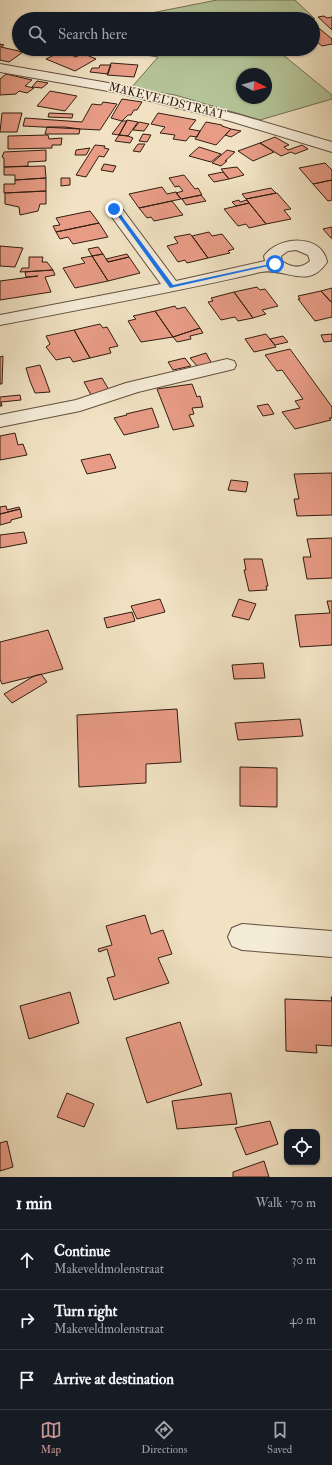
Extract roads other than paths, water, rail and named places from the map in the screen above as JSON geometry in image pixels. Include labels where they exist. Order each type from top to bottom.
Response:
[{"type":"street","name":"MAKEVELDSTRAAT","points":[[0,68],[114,88],[235,118],[332,147]]},
{"type":"street","points":[[114,209],[172,287]]},
{"type":"street","points":[[275,264],[272,256],[275,252],[286,246],[296,245],[314,251],[319,256],[319,262],[315,267]]},
{"type":"street","points":[[0,320],[172,287],[275,264],[289,271],[299,272],[315,267],[332,272]]},
{"type":"street","points":[[0,421],[80,405],[133,387],[227,365]]},
{"type":"street","points":[[242,937],[332,944]]}]
